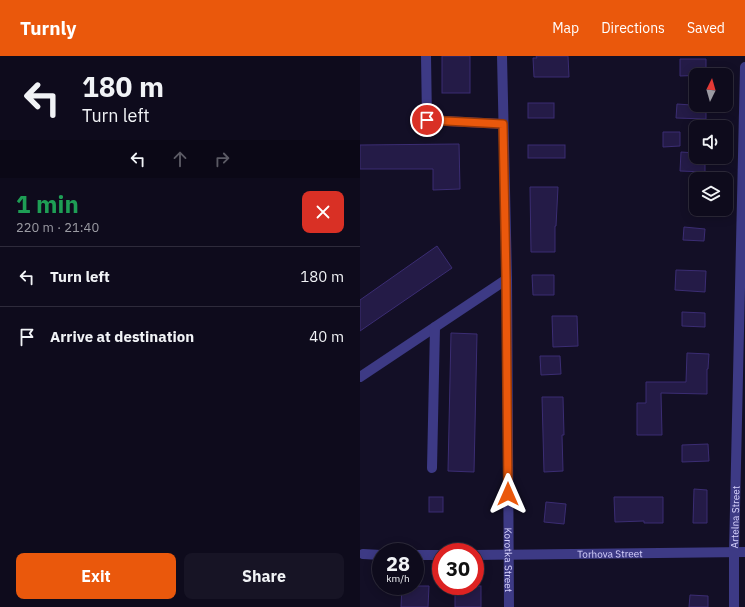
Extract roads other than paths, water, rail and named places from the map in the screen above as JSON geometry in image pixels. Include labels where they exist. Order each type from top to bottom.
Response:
[{"type":"street","points":[[426,56],[427,120],[503,124]]},
{"type":"street","name":"Korotka Street","points":[[502,56],[509,607]]},
{"type":"street","name":"Artelna Street","points":[[734,607],[745,67]]},
{"type":"street","points":[[360,378],[506,279]]},
{"type":"street","points":[[432,468],[435,327]]},
{"type":"street","name":"Torhova Street","points":[[484,555],[745,552]]},
{"type":"street","points":[[363,554],[372,554]]}]
